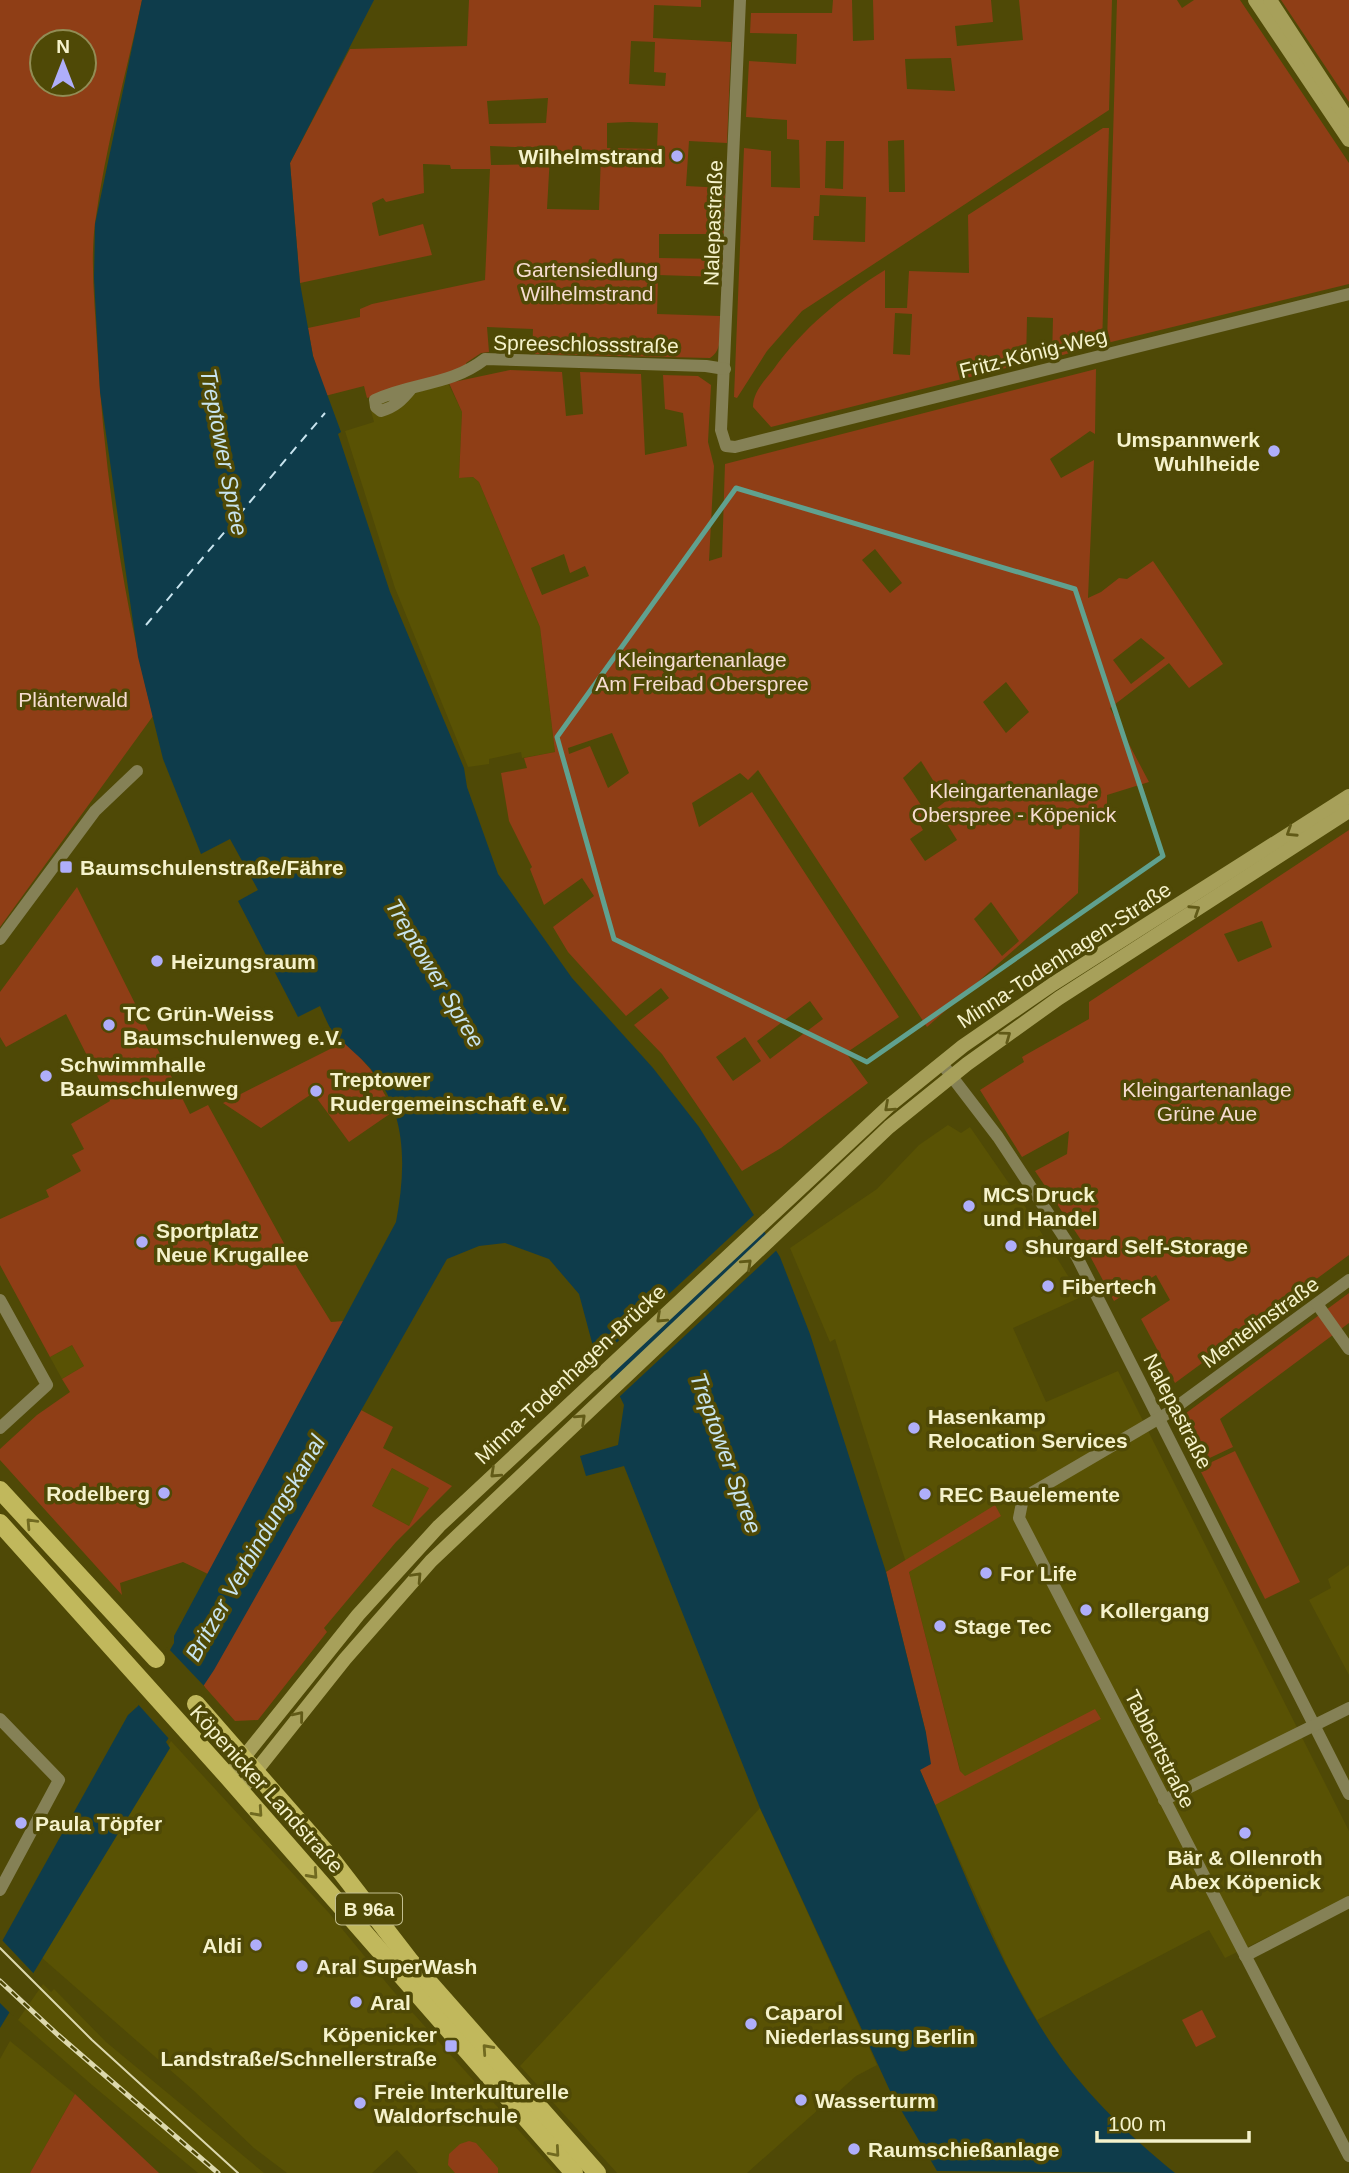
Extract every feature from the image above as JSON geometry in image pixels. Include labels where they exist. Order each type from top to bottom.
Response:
[{"type":"main road","points":[[1255,0],[1349,140]]},
{"type":"main road","points":[[1270,0],[1349,121]]},
{"type":"main road","name":"Minna-Todenhagen-Straße","points":[[819,1171],[941,1063],[1053,984],[1349,796]]},
{"type":"main road","name":"Minna-Todenhagen-Straße","points":[[832,1184],[889,1128],[951,1076],[1059,998],[1349,811]]},
{"type":"main road","name":"Minna-Todenhagen-Brücke","points":[[250,1763],[358,1615],[455,1511],[819,1171]]},
{"type":"main road","name":"Minna-Todenhagen-Brücke","points":[[250,1763],[488,1505],[832,1184]]},
{"type":"main road","points":[[0,1490],[156,1659]]},
{"type":"main road","name":"Köpenicker Landstraße","points":[[0,1523],[142,1684],[403,1966]]},
{"type":"main road","points":[[102,1637],[103,1600]]},
{"type":"main road","name":"Köpenicker Landstraße","points":[[196,1704],[329,1856],[403,1966]]},
{"type":"main road","points":[[228,1777],[250,1763]]},
{"type":"main road","points":[[240,1791],[250,1763]]},
{"type":"main road","name":"B 96a","points":[[403,1966],[574,2173]]},
{"type":"main road","name":"B 96a","points":[[403,1966],[597,2173]]},
{"type":"street","name":"Nalepastraße","points":[[726,446],[721,430],[740,0]]},
{"type":"street","name":"Fritz-König-Weg","points":[[726,446],[736,447],[1349,294]]},
{"type":"street","name":"Spreeschlossstraße","points":[[411,389],[465,374],[485,359],[498,358],[725,369]]},
{"type":"street","points":[[0,939],[95,811],[137,771]]},
{"type":"street","name":"Nalepastraße","points":[[941,1063],[998,1137],[1077,1257],[1349,1794]]},
{"type":"street","name":"Mentelinstraße","points":[[1160,1419],[1349,1280]]},
{"type":"street","points":[[0,1300],[47,1385],[0,1428]]},
{"type":"street","points":[[1317,1304],[1349,1349]]},
{"type":"street","name":"Tabbertstraße","points":[[1160,1419],[1023,1498],[1019,1518],[1349,2156]]},
{"type":"street","points":[[1164,1800],[1349,1708]]},
{"type":"street","points":[[0,1719],[59,1780],[0,1890]]},
{"type":"street","points":[[1245,1956],[1349,1902]]},
{"type":"highlighted area","points":[[736,488],[1075,589],[1163,856],[867,1062],[614,939],[557,737]]},
{"type":"shaded area","points":[[448,383],[462,412],[459,478],[473,477],[479,482],[540,627],[555,752],[522,758],[521,752],[489,759],[489,764],[468,767],[395,588],[345,431],[374,422],[370,407]]},
{"type":"shaded area","points":[[948,1125],[961,1133],[970,1127],[1026,1208],[1081,1297],[1013,1328],[1046,1402],[1118,1371],[1349,1831],[1349,1897],[1225,1958],[1209,1930],[1037,2020],[1010,1972],[935,1805],[961,1774],[909,1572],[835,1339],[830,1342],[790,1248],[877,1189],[919,1145]]},
{"type":"shaded area","points":[[72,1345],[84,1366],[62,1379],[50,1357]]},
{"type":"shaded area","points":[[392,1468],[430,1488],[409,1526],[372,1506]]},
{"type":"shaded area","points":[[1349,1565],[1349,1675],[1309,1600],[1331,1588],[1328,1579]]},
{"type":"shaded area","points":[[171,1741],[329,1913],[394,1992],[557,2173],[418,2173],[397,2150],[372,2173],[287,2173],[254,2148],[193,2090],[41,1957]]},
{"type":"shaded area","points":[[760,1808],[877,2065],[856,2076],[747,2173],[617,2173],[520,2066]]},
{"type":"shaded area","points":[[43,1984],[51,1992],[54,1989],[106,2042],[264,2173],[198,2173],[92,2085],[18,2020]]},
{"type":"shaded area","points":[[10,2041],[75,2094],[30,2173],[0,2173],[0,2059]]},
{"type":"green space","name":"Plänterwald","points":[[0,0],[142,0],[104,167],[95,223],[93,269],[104,438],[116,532],[132,625],[153,716],[0,927]]},
{"type":"green space","name":"Gartensiedlung Wilhelmstrand","points":[[469,0],[701,0],[701,7],[654,5],[653,38],[731,42],[733,0],[727,143],[689,141],[686,186],[725,188],[724,234],[659,234],[659,258],[723,259],[721,277],[658,275],[657,314],[720,316],[719,345],[710,358],[532,354],[533,329],[487,327],[489,352],[481,353],[466,363],[466,367],[367,398],[364,386],[325,396],[308,328],[360,317],[360,309],[372,304],[485,280],[490,169],[451,169],[450,165],[423,164],[424,193],[386,202],[383,198],[372,203],[379,236],[423,224],[432,255],[300,283],[290,163],[350,49],[467,46]],"holes":[[[631,41],[655,42],[654,72],[666,73],[665,86],[629,84]],[[548,98],[546,123],[489,124],[487,101]],[[607,123],[658,123],[657,149],[607,148]],[[490,146],[545,148],[544,164],[491,165]],[[550,155],[601,155],[599,210],[547,209]]]},
{"type":"green space","points":[[833,0],[852,0],[853,41],[874,40],[873,0],[991,0],[993,22],[955,26],[957,46],[1023,40],[1019,0],[1112,0],[1109,110],[802,311],[767,351],[737,398],[734,397],[744,148],[771,151],[771,187],[800,188],[799,140],[787,139],[787,120],[746,117],[749,61],[796,64],[797,34],[750,33],[751,13],[832,13]],"holes":[[[951,58],[955,91],[907,89],[905,59]],[[904,140],[905,192],[889,192],[888,141]],[[826,141],[844,141],[843,189],[825,188]],[[820,195],[866,197],[865,242],[813,240],[814,216],[819,216]]]},
{"type":"green space","points":[[1117,0],[1177,0],[1182,8],[1194,0],[1240,0],[1349,163],[1349,284],[1107,343]]},
{"type":"green space","points":[[1281,0],[1349,0],[1349,102]]},
{"type":"green space","points":[[1103,128],[1109,128],[1102,344],[1052,358],[1053,318],[1027,317],[1026,363],[771,427],[753,407],[757,392],[797,340],[853,291],[885,270],[885,308],[907,308],[909,271],[969,273],[968,215]],"holes":[[[895,313],[912,314],[910,355],[893,354]]]},
{"type":"green space","points":[[1096,369],[1095,434],[1090,431],[1050,459],[1061,478],[1094,460],[1088,598],[1119,578],[1127,579],[1153,561],[1223,664],[1189,688],[1169,663],[1110,708],[1149,782],[1107,795],[1107,813],[1080,813],[1078,893],[927,1027],[758,770],[748,780],[740,773],[692,803],[699,827],[752,792],[899,1017],[846,1053],[868,1083],[781,1148],[742,1171],[662,1054],[634,1025],[669,998],[661,988],[626,1016],[568,952],[553,927],[594,896],[582,878],[544,905],[530,869],[532,867],[509,821],[501,773],[527,768],[524,758],[555,752],[540,627],[479,482],[473,477],[459,478],[462,412],[449,383],[510,370],[562,372],[566,416],[583,414],[580,372],[641,374],[645,455],[687,446],[683,413],[665,409],[663,375],[698,376],[711,385],[708,442],[714,466],[709,561],[722,557],[725,464]],"holes":[[[875,549],[902,583],[890,593],[862,560]],[[564,554],[570,573],[585,566],[589,576],[542,595],[531,568]],[[1141,638],[1165,658],[1131,684],[1113,660]],[[1006,682],[1029,712],[1006,733],[983,702]],[[612,733],[629,773],[608,788],[590,746],[569,754],[568,748]],[[921,761],[946,801],[937,808],[957,840],[925,861],[910,839],[923,830],[918,821],[927,814],[903,778]],[[991,902],[1019,941],[1002,956],[974,919]],[[810,1001],[823,1019],[770,1059],[757,1041]],[[745,1037],[761,1061],[733,1081],[716,1057]]]},
{"type":"green space","name":"Kleingartenanlage Grüne Aue","points":[[1349,830],[1349,1255],[1175,1383],[1141,1319],[1170,1300],[1156,1275],[1114,1301],[1083,1243],[1035,1171],[1067,1154],[1069,1131],[1022,1157],[980,1090],[1024,1062],[1022,1057],[1089,1019],[1089,1002]],"holes":[[[1262,921],[1272,947],[1238,962],[1224,934]]]},
{"type":"green space","points":[[77,887],[190,1114],[208,1105],[297,1267],[331,1322],[344,1321],[208,1574],[183,1562],[120,1583],[122,1595],[0,1460],[0,1449],[37,1415],[70,1392],[62,1379],[84,1366],[72,1345],[50,1357],[0,1265],[0,1219],[49,1197],[46,1190],[81,1171],[72,1155],[84,1149],[71,1124],[110,1101],[66,1014],[6,1047],[0,1037],[0,992]]},
{"type":"green space","name":"Treptower Rudergemeinschaft e.V.","points":[[346,1041],[371,1070],[394,1111],[349,1142],[313,1093],[261,1128],[223,1103]]},
{"type":"green space","points":[[1349,1293],[1349,1323],[1220,1419],[1233,1447],[1197,1464],[1179,1428],[1182,1416]]},
{"type":"green space","points":[[361,1410],[393,1427],[383,1448],[452,1486],[396,1542],[324,1628],[327,1632],[258,1720],[235,1721],[203,1685]],"holes":[[[392,1468],[429,1488],[409,1526],[372,1506]]]},
{"type":"green space","points":[[1235,1451],[1300,1582],[1265,1599],[1199,1468]]},
{"type":"green space","points":[[995,1505],[1001,1516],[909,1572],[960,1771],[965,1776],[1095,1709],[1101,1719],[935,1805],[920,1770],[926,1733],[886,1572]]},
{"type":"green space","points":[[1202,2010],[1216,2037],[1196,2047],[1182,2020]]},
{"type":"green space","points":[[75,2094],[159,2173],[30,2173]]},
{"type":"green space","points":[[469,2141],[476,2143],[498,2168],[498,2173],[455,2173],[448,2165],[449,2154],[460,2144]]},
{"type":"water","points":[[142,0],[374,0],[290,163],[300,283],[313,356],[341,432],[338,434],[390,592],[464,768],[467,787],[498,874],[572,978],[653,1068],[699,1127],[780,1257],[810,1334],[886,1572],[926,1733],[931,1764],[920,1770],[1009,1971],[1045,2034],[1073,2073],[1121,2126],[1175,2173],[937,2171],[891,2093],[760,1808],[624,1466],[586,1476],[580,1456],[618,1445],[624,1405],[598,1351],[594,1350],[579,1294],[549,1259],[505,1243],[479,1246],[447,1259],[214,1670],[166,1742],[170,1748],[0,2028],[0,1945],[128,1715],[138,1706],[174,1643],[174,1636],[396,1222],[402,1181],[398,1122],[382,1085],[370,1068],[335,1035],[320,1006],[298,1017],[238,901],[258,890],[230,839],[201,854],[163,759],[138,657],[100,392],[94,278],[95,224]]},
{"type":"pier","points":[[756,1213],[766,1228],[606,1376],[598,1360]]},
{"type":"pier","points":[[770,1235],[779,1248],[617,1399],[610,1384]]},
{"type":"pier","points":[[167,1647],[205,1687],[171,1741],[136,1702]]},
{"type":"pier","points":[[0,1938],[36,1976],[13,2016],[0,2003]]},
{"type":"ferry route","points":[[146,625],[325,413]]},
{"type":"tram line","points":[[0,1948],[92,2040],[238,2173]]},
{"type":"railway","points":[[0,1981],[58,2035],[218,2173]]},
{"type":"place","name":"Wilhelmstrand","points":[[677,156]]},
{"type":"place","name":"Umspannwerk Wuhlheide","points":[[1274,451]]},
{"type":"place","name":"Baumschulenstraße/Fähre","points":[[66,867]]},
{"type":"place","name":"Heizungsraum","points":[[157,961]]},
{"type":"place","name":"TC Grün-Weiss Baumschulenweg e.V.","points":[[109,1025]]},
{"type":"place","name":"Schwimmhalle Baumschulenweg","points":[[46,1076]]},
{"type":"place","name":"Treptower Rudergemeinschaft e.V.","points":[[316,1091]]},
{"type":"place","name":"MCS Druck und Handel","points":[[969,1206]]},
{"type":"place","name":"Sportplatz Neue Krugallee","points":[[142,1242]]},
{"type":"place","name":"Shurgard Self-Storage","points":[[1011,1246]]},
{"type":"place","name":"Fibertech","points":[[1048,1286]]},
{"type":"place","name":"Hasenkamp Relocation Services","points":[[914,1428]]},
{"type":"place","name":"Rodelberg","points":[[164,1493]]},
{"type":"place","name":"REC Bauelemente","points":[[925,1494]]},
{"type":"place","name":"For Life","points":[[986,1573]]},
{"type":"place","name":"Kollergang","points":[[1086,1610]]},
{"type":"place","name":"Stage Tec","points":[[940,1626]]},
{"type":"place","name":"Paula Töpfer","points":[[21,1823]]},
{"type":"place","name":"Bär & Ollenroth Abex Köpenick","points":[[1245,1833]]},
{"type":"place","name":"Aldi","points":[[256,1945]]},
{"type":"place","name":"Aral SuperWash","points":[[302,1966]]},
{"type":"place","name":"Aral","points":[[356,2002]]},
{"type":"place","name":"Caparol Niederlassung Berlin","points":[[751,2024]]},
{"type":"place","name":"Köpenicker Landstraße/Schnellerstraße","points":[[451,2046]]},
{"type":"place","name":"Wasserturm","points":[[801,2100]]},
{"type":"place","name":"Freie Interkulturelle Waldorfschule","points":[[360,2103]]},
{"type":"place","name":"Raumschießanlage","points":[[854,2149]]},
{"type":"water label","name":"Treptower Spree","points":[[224,452]]},
{"type":"water label","name":"Treptower Spree","points":[[435,973]]},
{"type":"water label","name":"Treptower Spree","points":[[726,1453]]},
{"type":"water label","name":"Britzer Verbindungskanal","points":[[255,1548]]},
{"type":"park label","name":"Kleingartenanlage Am Freibad Oberspree","points":[[702,671]]},
{"type":"park label","name":"Kleingartenanlage Oberspree - Köpenick","points":[[1014,802]]}]
